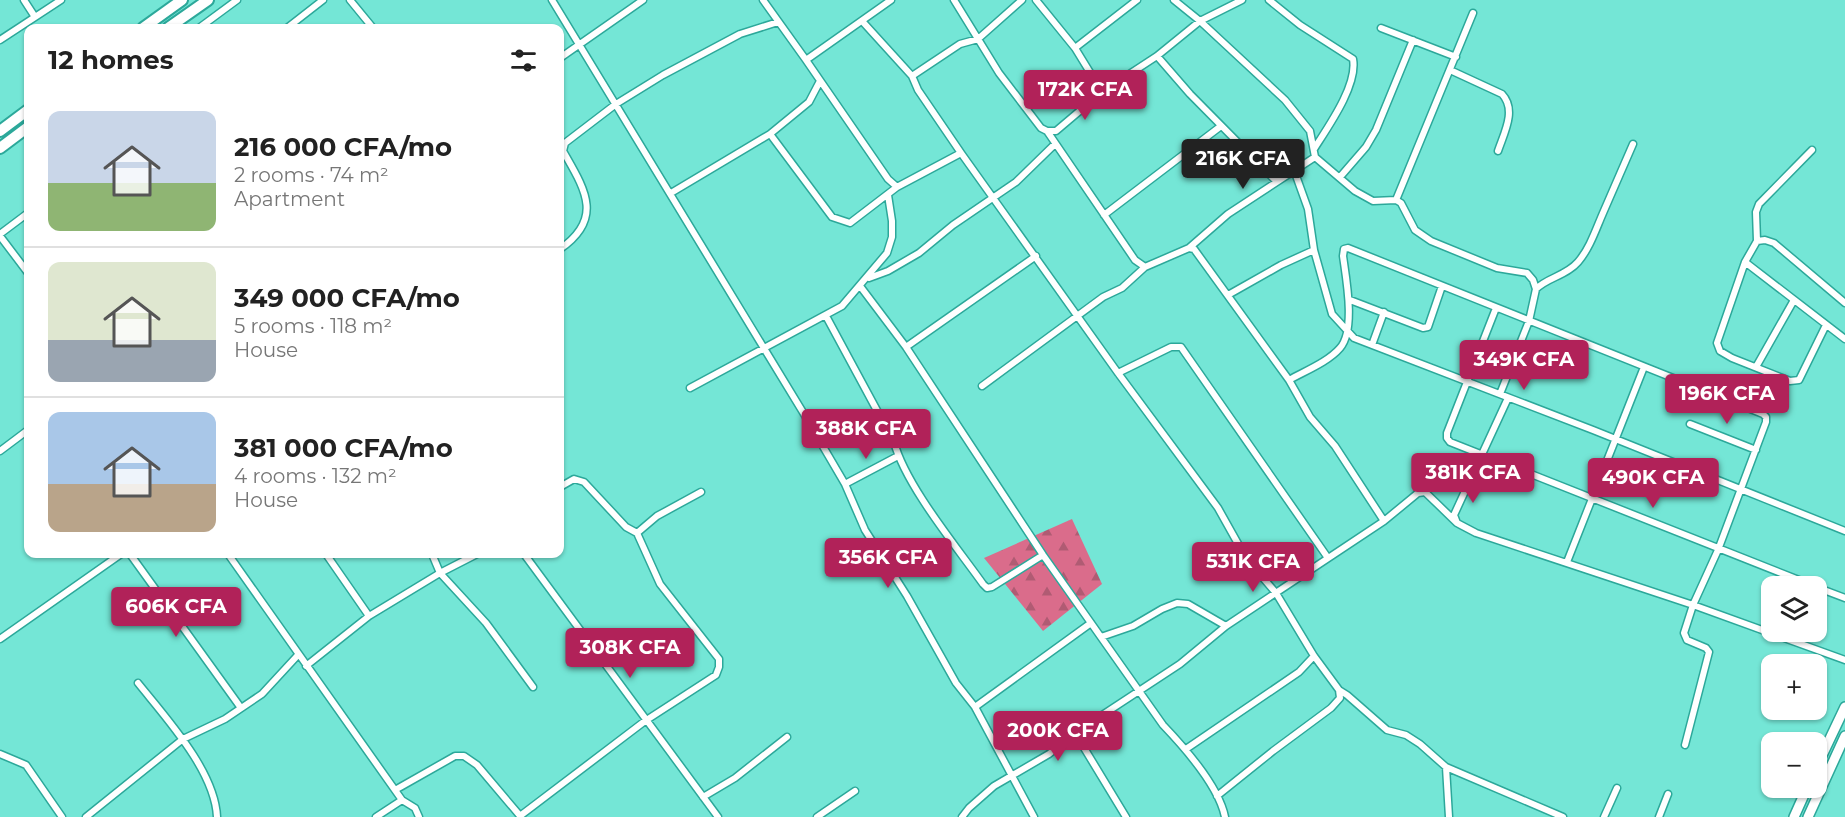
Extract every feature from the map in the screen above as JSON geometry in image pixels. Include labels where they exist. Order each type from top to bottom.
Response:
[{"type":"main road","points":[[149,24],[182,0]]},
{"type":"main road","points":[[174,24],[207,0]]},
{"type":"main road","points":[[0,131],[24,113]]},
{"type":"main road","points":[[0,148],[24,131]]},
{"type":"street","points":[[24,0],[35,17]]},
{"type":"street","points":[[24,24],[61,0]]},
{"type":"street","points":[[204,24],[237,0]]},
{"type":"street","points":[[291,24],[322,0]]},
{"type":"street","points":[[350,0],[370,24]]},
{"type":"street","points":[[552,0],[845,484],[865,530],[907,596],[956,683],[975,707],[1034,817]]},
{"type":"street","points":[[564,55],[643,0]]},
{"type":"street","points":[[763,0],[888,179],[897,187]]},
{"type":"street","points":[[807,60],[891,0]]},
{"type":"street","points":[[954,0],[999,73],[1041,128],[1047,131],[1136,260],[1144,267]]},
{"type":"street","points":[[912,76],[960,44],[978,39],[1022,0]]},
{"type":"street","points":[[1036,0],[1075,48],[1102,92]]},
{"type":"street","points":[[1075,48],[1137,0]]},
{"type":"street","points":[[1174,0],[1200,21],[1285,100],[1310,131],[1315,157],[1355,191],[1373,201],[1396,200],[1401,203],[1415,230],[1431,241],[1497,268],[1527,273],[1533,280],[1536,289],[1529,321],[1500,394]]},
{"type":"street","points":[[1047,131],[1056,130],[1102,92],[1157,56],[1200,21],[1242,0]]},
{"type":"street","points":[[1269,0],[1300,25],[1353,59],[1355,66],[1349,87],[1331,124],[1314,148]]},
{"type":"street","points":[[1396,200],[1473,13]]},
{"type":"street","points":[[862,21],[912,76],[918,90],[961,153],[1118,373],[1218,508],[1246,558],[1276,593],[1314,656],[1339,690],[1387,730],[1406,735],[1446,767],[1563,817]]},
{"type":"street","points":[[564,147],[565,143],[616,104],[663,75],[730,39],[778,22]]},
{"type":"street","points":[[0,40],[24,24]]},
{"type":"street","points":[[1381,28],[1456,57]]},
{"type":"street","points":[[1340,177],[1366,147],[1376,130],[1413,40]]},
{"type":"street","points":[[1157,56],[1221,126],[1276,181]]},
{"type":"street","points":[[1450,70],[1502,94],[1507,99],[1510,106],[1498,151]]},
{"type":"street","points":[[671,194],[770,134],[809,102],[820,81]]},
{"type":"street","points":[[1104,215],[1221,126]]},
{"type":"street","points":[[770,134],[832,217],[850,223],[897,187],[961,153]]},
{"type":"street","points":[[867,278],[888,271],[919,253],[953,225],[1016,182],[1055,144]]},
{"type":"street","points":[[1536,289],[1543,282],[1557,278],[1579,262],[1591,241],[1633,144]]},
{"type":"street","points":[[1812,150],[1759,204],[1756,212],[1757,241],[1744,262],[1717,344],[1720,351],[1732,358],[1790,381],[1799,380],[1826,325]]},
{"type":"street","points":[[564,153],[584,187],[588,201],[583,224],[564,246]]},
{"type":"street","points":[[982,386],[1077,315],[1103,297],[1122,288],[1144,267],[1189,248],[1228,214],[1315,157]]},
{"type":"street","points":[[1294,170],[1308,209],[1314,250],[1332,314],[1354,338],[1845,531]]},
{"type":"street","points":[[690,388],[842,306],[887,253],[892,237],[888,195]]},
{"type":"street","points":[[24,216],[0,235],[24,268]]},
{"type":"street","points":[[1757,241],[1765,240],[1774,243],[1845,303]]},
{"type":"street","points":[[1189,248],[1194,249],[1289,380],[1310,417],[1335,446],[1384,521]]},
{"type":"street","points":[[1289,380],[1331,356],[1342,346],[1347,332],[1350,300],[1343,256],[1344,249],[1348,248],[1763,414],[1766,422],[1756,450],[1718,550],[1693,605],[1684,633],[1687,640],[1706,648],[1709,652],[1685,745]]},
{"type":"street","points":[[1228,296],[1281,265],[1314,250]]},
{"type":"street","points":[[906,347],[1036,256]]},
{"type":"street","points":[[1744,262],[1845,339]]},
{"type":"street","points":[[861,286],[906,347],[1043,555],[1163,725],[1186,749],[1217,796],[1225,817]]},
{"type":"street","points":[[1350,300],[1423,328],[1428,327],[1442,286]]},
{"type":"street","points":[[1756,367],[1794,300]]},
{"type":"street","points":[[1496,309],[1466,381],[1447,438],[1450,442],[1786,576]]},
{"type":"street","points":[[1372,345],[1384,312]]},
{"type":"street","points":[[826,316],[894,442],[898,456],[924,501],[983,584],[987,588],[992,587],[1043,555]]},
{"type":"street","points":[[1118,373],[1171,347],[1181,347],[1328,558]]},
{"type":"street","points":[[1567,562],[1644,367]]},
{"type":"street","points":[[1457,523],[1454,515],[1508,398]]},
{"type":"street","points":[[1690,424],[1756,450]]},
{"type":"street","points":[[0,451],[24,433]]},
{"type":"street","points":[[845,484],[898,456]]},
{"type":"street","points":[[395,790],[455,756],[465,756],[477,765],[520,816],[645,721],[716,675],[719,659],[660,584],[637,533],[626,527],[584,482],[574,479],[564,485]]},
{"type":"street","points":[[637,533],[657,516],[701,492]]},
{"type":"street","points":[[962,817],[994,786],[1049,754],[1075,733],[1180,664],[1226,626],[1384,521],[1418,493],[1425,492],[1457,523],[1476,533],[1693,605],[1845,660]]},
{"type":"street","points":[[0,639],[115,558]]},
{"type":"street","points":[[133,558],[241,708]]},
{"type":"street","points":[[231,558],[402,800],[415,808],[419,817]]},
{"type":"street","points":[[329,558],[369,616]]},
{"type":"street","points":[[434,558],[440,573],[486,623],[532,687]]},
{"type":"street","points":[[306,666],[369,616],[469,558]]},
{"type":"street","points":[[527,558],[718,817]]},
{"type":"street","points":[[1827,591],[1845,598]]},
{"type":"street","points":[[1101,637],[1133,626],[1177,603],[1188,604],[1226,626]]},
{"type":"street","points":[[975,707],[1091,623]]},
{"type":"street","points":[[86,817],[183,739],[225,719],[262,694],[298,655]]},
{"type":"street","points":[[1186,749],[1299,672],[1314,656]]},
{"type":"street","points":[[138,683],[183,739],[210,785],[217,805],[217,817]]},
{"type":"street","points":[[1217,796],[1331,708],[1340,698],[1339,690]]},
{"type":"street","points":[[1827,745],[1845,707]]},
{"type":"street","points":[[1075,733],[1126,817]]},
{"type":"street","points":[[1808,817],[1845,736]]},
{"type":"street","points":[[703,797],[735,778],[787,737]]},
{"type":"street","points":[[0,754],[26,765],[62,817]]},
{"type":"street","points":[[1446,767],[1449,817]]},
{"type":"street","points":[[1604,817],[1617,788]]},
{"type":"street","points":[[817,817],[855,791]]},
{"type":"street","points":[[1659,817],[1668,794]]},
{"type":"street","points":[[1794,817],[1803,798]]},
{"type":"street","points":[[376,817],[402,800]]},
{"type":"green space","points":[[1072,519],[1102,584],[1043,631],[984,558]]}]
